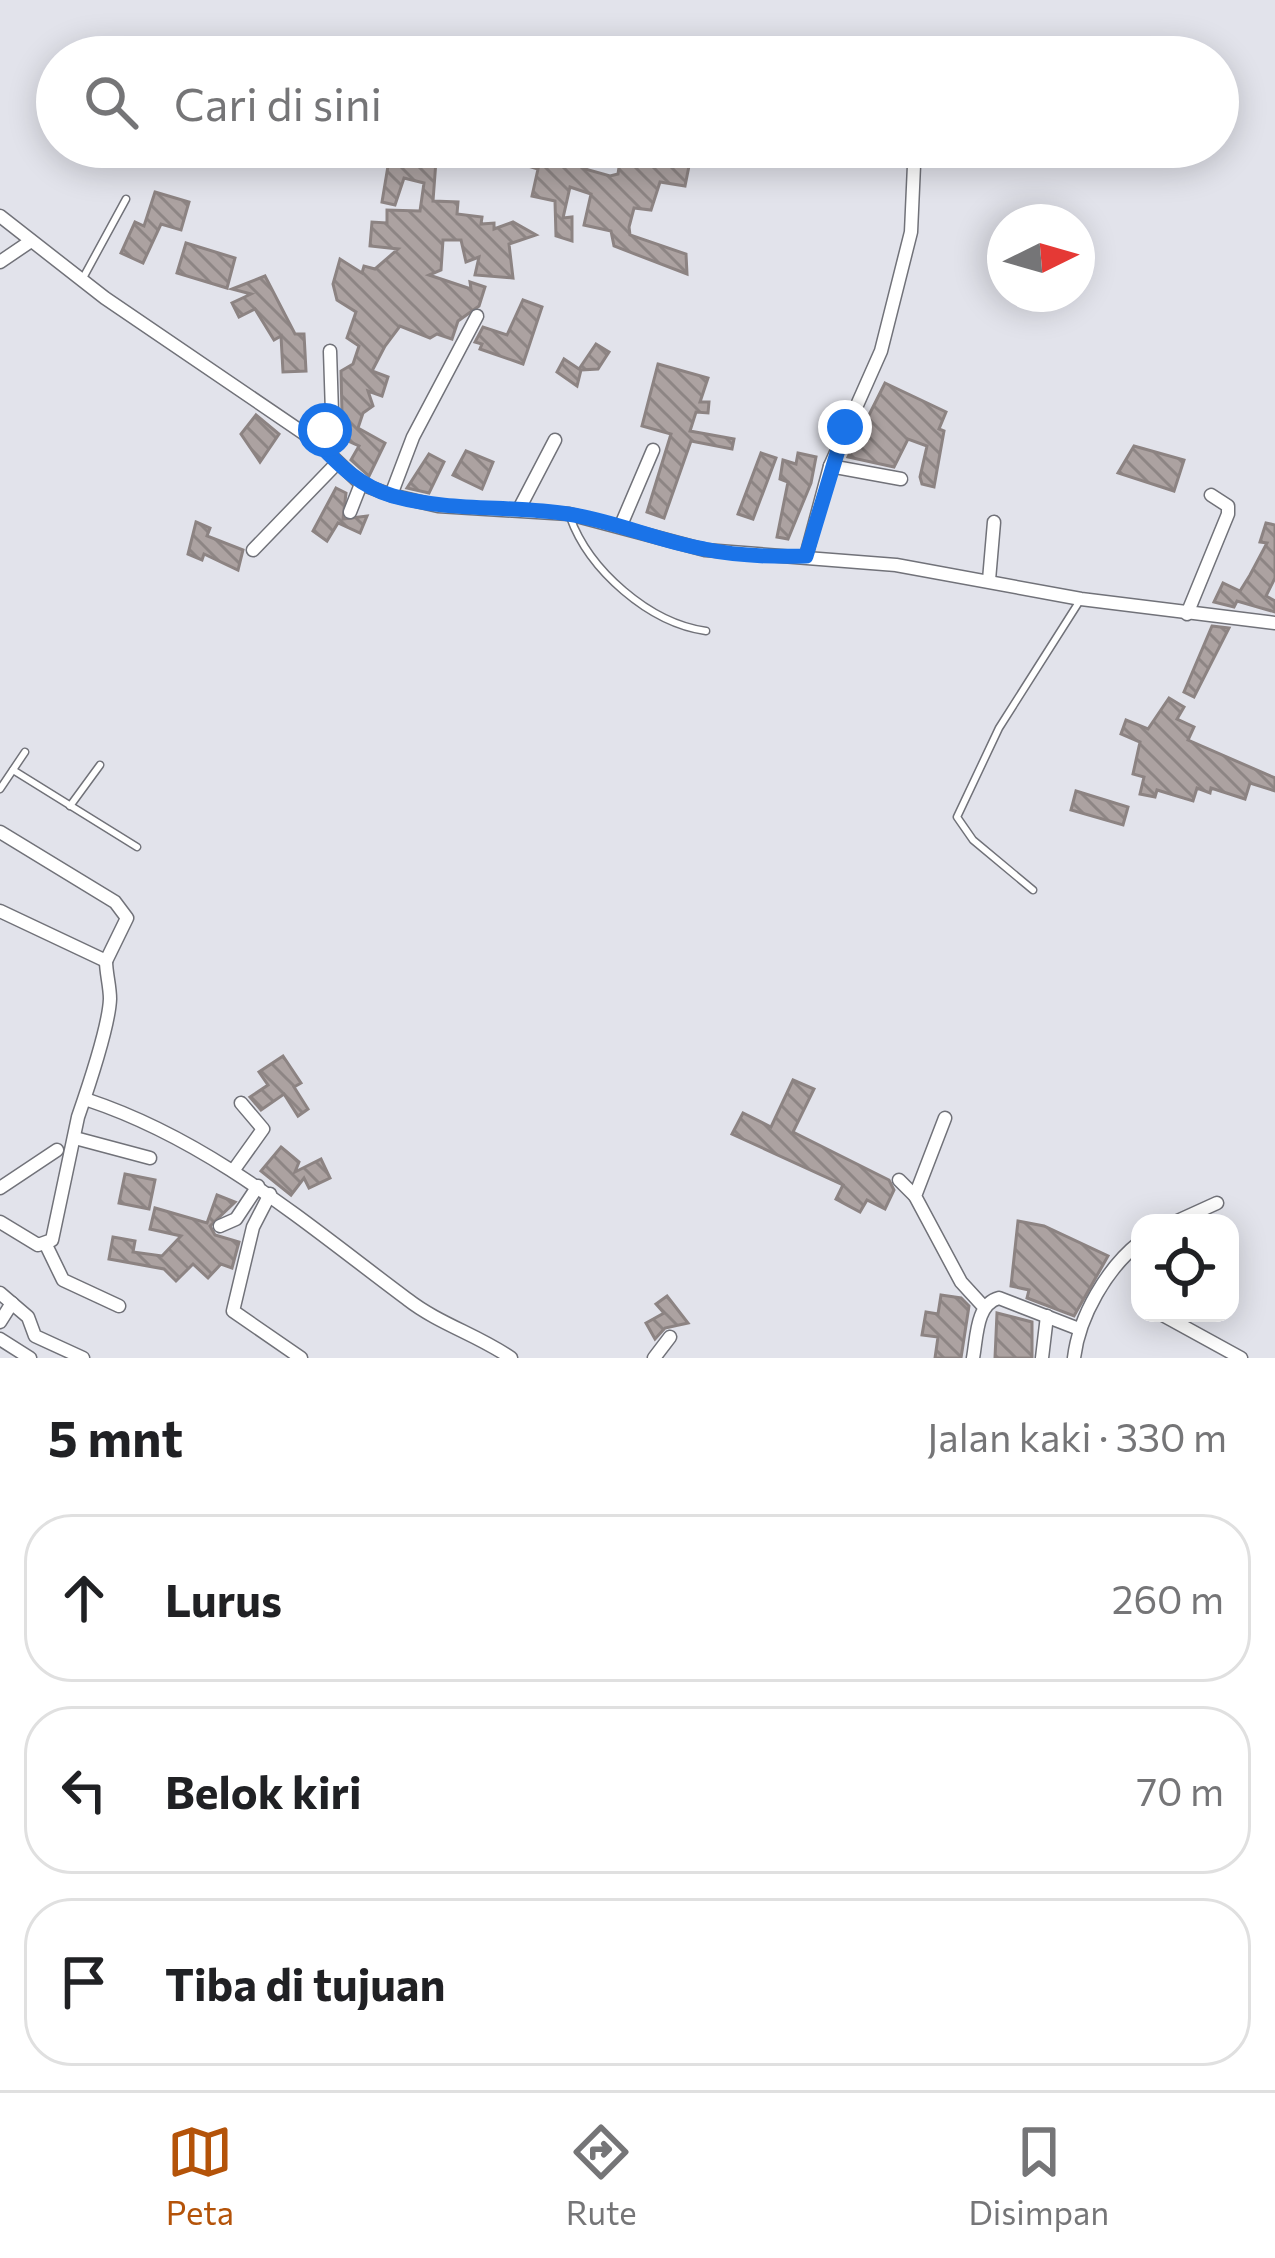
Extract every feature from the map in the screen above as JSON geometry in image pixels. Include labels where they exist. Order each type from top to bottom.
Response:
[{"type":"street","points":[[806,556],[830,466],[881,352],[911,232],[914,168]]},
{"type":"street","points":[[0,216],[318,443],[361,484],[391,495],[438,506],[569,514],[705,550],[806,556],[989,580],[1081,599],[1275,623]]},
{"type":"street","points":[[0,262],[31,241]]},
{"type":"street","points":[[391,495],[413,437],[477,316]]},
{"type":"street","points":[[318,443],[332,413],[330,351]]},
{"type":"street","points":[[519,509],[555,440]]},
{"type":"street","points":[[621,525],[653,450]]},
{"type":"street","points":[[253,550],[338,463]]},
{"type":"street","points":[[830,466],[901,479]]},
{"type":"street","points":[[350,512],[361,484]]},
{"type":"street","points":[[1187,614],[1228,514],[1228,506],[1211,495]]},
{"type":"street","points":[[989,580],[994,522]]},
{"type":"street","points":[[0,832],[124,910],[125,929],[106,961],[110,1004],[93,1056],[68,1184],[47,1246]]},
{"type":"street","points":[[0,911],[106,961]]},
{"type":"street","points":[[88,1100],[170,1134],[233,1171],[411,1302],[511,1358]]},
{"type":"street","points":[[233,1171],[263,1129],[241,1103]]},
{"type":"street","points":[[915,1196],[945,1118]]},
{"type":"street","points":[[75,1138],[150,1158]]},
{"type":"street","points":[[0,1188],[57,1150]]},
{"type":"street","points":[[899,1180],[915,1196],[961,1282],[983,1306]]},
{"type":"street","points":[[220,1226],[236,1219],[264,1190]]},
{"type":"street","points":[[264,1190],[233,1311],[301,1358]]},
{"type":"street","points":[[1193,1214],[1217,1203]]},
{"type":"street","points":[[0,1222],[47,1246],[63,1280],[119,1306]]},
{"type":"street","points":[[1074,1358],[1079,1329],[1121,1257],[1131,1250]]},
{"type":"street","points":[[0,1293],[28,1317],[34,1336],[83,1358]]},
{"type":"street","points":[[983,1306],[999,1298],[1079,1329]]},
{"type":"street","points":[[0,1322],[12,1303]]},
{"type":"street","points":[[973,1358],[983,1306]]},
{"type":"street","points":[[1042,1358],[1047,1316]]},
{"type":"street","points":[[1175,1322],[1241,1358]]},
{"type":"street","points":[[654,1358],[670,1337]]},
{"type":"street","points":[[0,1339],[30,1358]]},
{"type":"lane","points":[[83,278],[126,200]]},
{"type":"lane","points":[[569,514],[590,556],[631,595],[688,628],[706,631]]},
{"type":"lane","points":[[1033,890],[973,840],[957,817],[999,728],[1081,599]]},
{"type":"lane","points":[[0,789],[25,752]]},
{"type":"lane","points":[[70,806],[100,765]]},
{"type":"lane","points":[[13,770],[137,848]]},
{"type":"building","points":[[388,168],[435,168],[433,201],[458,202],[457,214],[482,217],[481,224],[494,223],[494,229],[513,222],[536,235],[509,244],[513,278],[475,275],[479,257],[466,262],[461,240],[443,240],[441,270],[429,275],[471,289],[470,282],[485,287],[479,306],[458,321],[452,339],[437,334],[430,338],[400,326],[385,346],[372,371],[388,377],[382,396],[368,391],[373,406],[363,413],[358,428],[385,443],[369,476],[351,460],[359,446],[339,437],[335,445],[331,441],[342,414],[341,371],[353,364],[359,346],[347,338],[356,312],[337,300],[333,284],[340,259],[362,273],[364,266],[375,269],[398,249],[370,246],[372,222],[387,223],[387,210],[420,211],[424,183],[404,178],[395,205],[382,202]]},
{"type":"building","points":[[534,168],[585,168],[618,174],[619,168],[689,168],[685,186],[660,182],[651,210],[634,208],[629,227],[630,235],[686,254],[687,274],[614,246],[611,231],[584,225],[591,194],[570,187],[563,218],[572,217],[572,241],[556,236],[555,201],[532,196]]},
{"type":"building","points":[[155,192],[189,202],[181,230],[161,224],[143,263],[121,253],[135,222],[144,226]]},
{"type":"building","points":[[186,243],[235,258],[227,288],[177,273]]},
{"type":"building","points":[[265,276],[295,334],[304,334],[306,371],[283,372],[281,336],[274,340],[255,309],[239,317],[232,303],[251,294],[232,289]]},
{"type":"building","points":[[523,300],[542,307],[523,364],[480,349],[482,344],[475,342],[483,327],[507,335]]},
{"type":"building","points":[[596,344],[609,352],[598,369],[581,370],[577,386],[557,372],[564,359],[579,369]]},
{"type":"building","points":[[658,364],[708,378],[700,402],[709,402],[708,413],[696,412],[690,431],[734,439],[732,449],[691,441],[664,518],[647,512],[671,434],[642,426]]},
{"type":"building","points":[[885,383],[946,412],[939,429],[944,431],[934,487],[922,484],[920,477],[927,446],[908,439],[894,467],[848,457]]},
{"type":"building","points":[[256,415],[279,434],[260,462],[241,434]]},
{"type":"building","points":[[1134,446],[1184,460],[1174,491],[1118,473]]},
{"type":"building","points":[[466,451],[493,462],[482,489],[453,475]]},
{"type":"building","points":[[761,453],[776,458],[753,519],[738,514]]},
{"type":"building","points":[[798,453],[816,457],[811,483],[788,539],[777,537],[788,482],[780,479],[783,460],[796,464]]},
{"type":"building","points":[[429,454],[444,462],[429,493],[407,488]]},
{"type":"building","points":[[336,488],[346,493],[343,519],[367,516],[360,533],[338,523],[327,541],[313,531]]},
{"type":"building","points":[[196,522],[210,528],[207,536],[243,550],[238,570],[204,554],[202,560],[188,554]]},
{"type":"building","points":[[1266,523],[1275,525],[1275,578],[1266,596],[1275,601],[1275,612],[1237,601],[1234,607],[1214,602],[1223,583],[1240,591],[1267,543],[1260,542]]},
{"type":"building","points":[[1212,626],[1229,628],[1194,697],[1184,692]]},
{"type":"building","points":[[1169,698],[1184,707],[1177,719],[1194,727],[1188,740],[1275,778],[1275,791],[1250,783],[1245,799],[1211,788],[1210,793],[1197,788],[1193,801],[1157,790],[1155,797],[1140,794],[1144,777],[1133,774],[1140,742],[1121,734],[1126,720],[1148,729]]},
{"type":"building","points":[[1076,791],[1128,807],[1123,825],[1071,810]]},
{"type":"building","points":[[283,1056],[301,1083],[294,1087],[308,1109],[298,1116],[284,1094],[261,1110],[250,1097],[268,1085],[259,1072]]},
{"type":"building","points":[[793,1080],[814,1089],[793,1132],[889,1180],[894,1190],[885,1209],[867,1200],[860,1212],[836,1199],[843,1185],[732,1134],[743,1113],[771,1127]]},
{"type":"building","points":[[281,1147],[299,1162],[295,1172],[321,1159],[330,1178],[309,1188],[304,1178],[291,1195],[261,1171]]},
{"type":"building","points":[[125,1174],[155,1180],[149,1209],[119,1203]]},
{"type":"building","points":[[217,1195],[235,1202],[210,1226],[215,1235],[239,1242],[232,1268],[221,1264],[208,1278],[193,1264],[176,1281],[164,1269],[109,1259],[113,1237],[135,1241],[133,1252],[162,1256],[181,1236],[150,1229],[155,1208],[207,1223]]},
{"type":"building","points":[[1018,1221],[1044,1226],[1108,1256],[1074,1316],[1027,1298],[1029,1290],[1011,1286]]},
{"type":"building","points":[[941,1295],[961,1298],[969,1306],[961,1358],[935,1358],[938,1337],[922,1335],[926,1312],[938,1314]]},
{"type":"building","points":[[667,1296],[688,1323],[665,1328],[655,1339],[646,1323],[664,1313],[656,1304]]},
{"type":"building","points":[[997,1313],[1032,1322],[1032,1358],[995,1358]]},
{"type":"route","points":[[325,430],[318,443],[338,463],[361,484],[391,495],[438,506],[569,514],[705,550],[768,557],[806,556],[845,427]]}]
